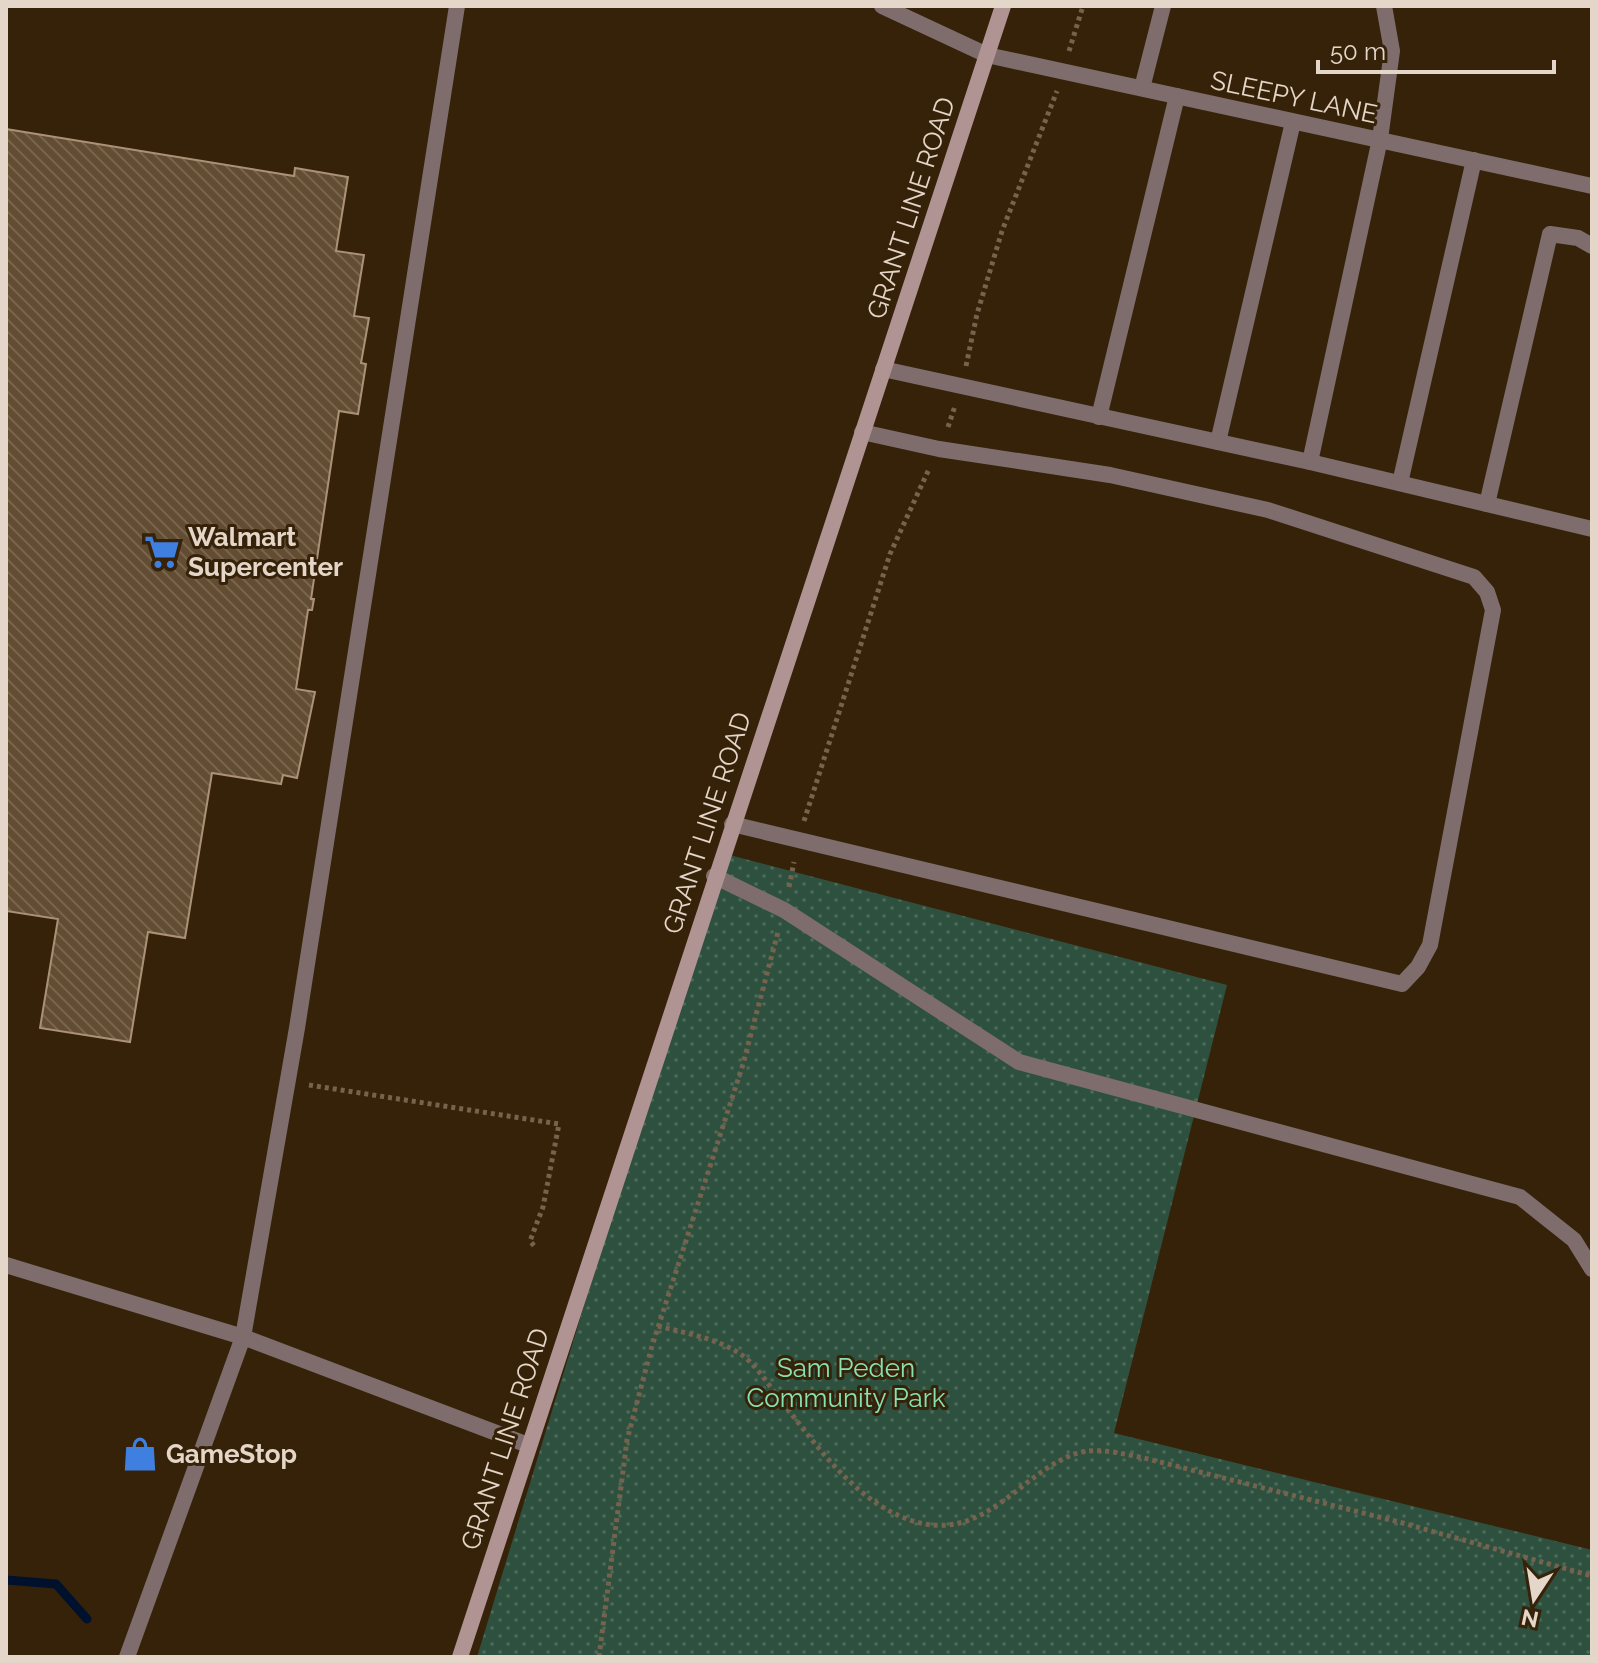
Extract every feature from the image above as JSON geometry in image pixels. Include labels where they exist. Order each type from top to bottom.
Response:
[{"type":"main road","name":"GRANT LINE ROAD","points":[[460,1657],[714,876],[1003,6]]},
{"type":"street","points":[[127,1657],[243,1337],[288,1081],[457,6]]},
{"type":"street","name":"SLEEPY LANE","points":[[882,6],[987,55],[1592,186]]},
{"type":"street","points":[[1142,88],[1163,6]]},
{"type":"street","points":[[1310,462],[1380,139],[1392,51],[1384,6]]},
{"type":"street","points":[[1099,417],[1177,96]]},
{"type":"street","points":[[1218,442],[1293,122]]},
{"type":"street","points":[[1400,483],[1474,160]]},
{"type":"street","points":[[1487,504],[1550,234],[1578,238],[1592,246]]},
{"type":"street","points":[[883,369],[1310,462],[1592,529]]},
{"type":"street","points":[[732,824],[1402,984],[1418,967],[1430,945],[1493,610],[1487,592],[1474,577],[1268,510],[1110,475],[939,449],[862,432]]},
{"type":"street","points":[[714,876],[784,910],[1019,1062],[1520,1197],[1574,1240],[1592,1269]]},
{"type":"street","points":[[6,1265],[243,1337],[528,1445]]},
{"type":"path","points":[[288,1081],[559,1124],[543,1207],[530,1241],[536,1248]]},
{"type":"path","points":[[658,1326],[740,1353],[825,1456],[875,1500],[909,1520],[935,1525],[971,1520],[999,1505],[1053,1465],[1078,1453],[1101,1451],[1144,1458],[1399,1522],[1592,1576]]},
{"type":"green space","name":"Sam Peden Community Park","points":[[722,853],[1227,985],[1114,1433],[1592,1550],[1592,1657],[477,1657]]},
{"type":"building","name":"Walmart Supercenter","points":[[6,129],[294,176],[295,168],[348,177],[336,251],[364,255],[354,316],[369,318],[361,363],[366,364],[358,414],[339,411],[311,599],[314,599],[312,610],[308,610],[296,689],[315,692],[297,778],[283,775],[281,784],[212,773],[185,938],[148,932],[130,1042],[40,1028],[58,919],[6,911]]},
{"type":"waterway","points":[[6,1580],[56,1584],[87,1619]]},
{"type":"place","name":"Walmart Supercenter","points":[[162,552]]},
{"type":"place","name":"GameStop","points":[[140,1454]]}]
